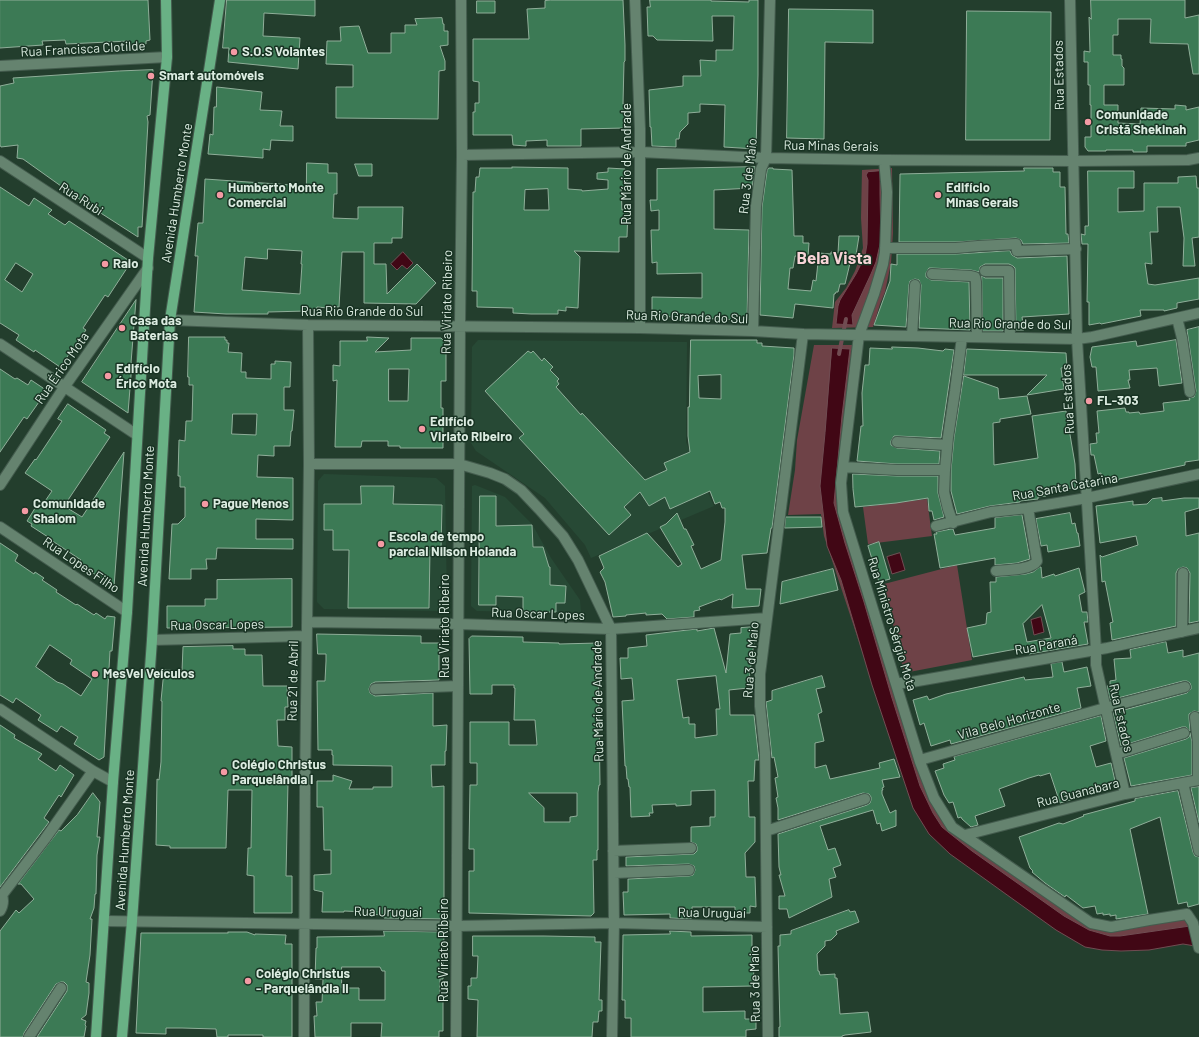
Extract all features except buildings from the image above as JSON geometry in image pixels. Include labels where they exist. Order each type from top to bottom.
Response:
[{"type":"main road","name":"Avenida Humberto Monte","points":[[96,1037],[113,782],[127,612],[148,263],[167,57],[166,0]]},
{"type":"main road","name":"Avenida Humberto Monte","points":[[122,1037],[132,922],[152,640],[170,320],[220,0]]},
{"type":"street","name":"Rua Viriato Ribeiro","points":[[456,1037],[462,155],[461,0]]},
{"type":"street","name":"Rua Mário de Andrade","points":[[635,0],[640,129],[640,328]]},
{"type":"street","name":"Rua 3 de Maio","points":[[753,331],[756,206],[761,169],[766,158],[770,0]]},
{"type":"street","name":"Rua Estados","points":[[1070,0],[1077,339],[1096,665],[1125,794]]},
{"type":"street","name":"Rua Francisca Clotilde","points":[[0,66],[167,57]]},
{"type":"street","name":"Rua Minas Gerais","points":[[462,155],[640,152],[766,158],[884,160],[1074,161],[1188,160],[1199,158]]},
{"type":"street","name":"Rua Ministro Sérgio Mota","points":[[884,160],[887,192],[885,248],[883,264],[859,335],[841,483],[843,512],[920,760],[934,798],[952,827],[1091,923],[1111,927],[1187,914],[1193,922],[1199,948]]},
{"type":"street","name":"Rua Rubi","points":[[0,161],[148,263]]},
{"type":"street","points":[[885,248],[956,248],[1016,244],[1017,251],[1076,249]]},
{"type":"street","name":"Rua Érico Mota","points":[[0,485],[148,263]]},
{"type":"street","points":[[985,271],[1009,271],[1010,338]]},
{"type":"street","points":[[932,274],[971,276],[975,278],[977,337]]},
{"type":"street","points":[[912,336],[915,285]]},
{"type":"street","name":"Rua Rio Grande do Sul","points":[[170,320],[308,324],[640,328],[803,334],[1077,339],[1199,313]]},
{"type":"street","points":[[1177,318],[1182,338],[1190,392]]},
{"type":"street","name":"Rua 21 de Abril","points":[[304,1037],[306,636],[309,464],[308,324]]},
{"type":"street","name":"Rua 3 de Maio","points":[[768,1037],[765,752],[760,706],[760,674],[803,334]]},
{"type":"street","points":[[953,522],[948,510],[944,492],[945,470],[962,337]]},
{"type":"street","points":[[0,344],[137,435]]},
{"type":"street","points":[[898,442],[947,445]]},
{"type":"street","name":"Rua Mário de Andrade","points":[[309,464],[459,464],[490,473],[505,479],[521,490],[564,536],[578,560],[611,629],[614,873],[612,1037]]},
{"type":"street","points":[[843,467],[897,470],[945,470]]},
{"type":"street","name":"Rua Santa Catarina","points":[[936,526],[991,512],[1028,508],[1086,498],[1199,474]]},
{"type":"street","points":[[996,571],[1030,567],[1035,564],[1037,560],[1028,508]]},
{"type":"street","name":"Rua Lopes Filho","points":[[0,527],[127,612]]},
{"type":"street","points":[[1182,632],[1183,573]]},
{"type":"street","name":"Rua Oscar Lopes","points":[[307,622],[458,624],[611,629],[767,618]]},
{"type":"street","name":"Rua Paraná","points":[[896,683],[906,683],[1096,650],[1199,628]]},
{"type":"street","name":"Rua Oscar Lopes","points":[[152,640],[306,636]]},
{"type":"street","points":[[375,689],[458,686]]},
{"type":"street","name":"Vila Belo Horizonte","points":[[920,760],[1185,687]]},
{"type":"street","points":[[0,709],[113,782]]},
{"type":"street","points":[[1195,717],[1198,742],[1198,780]]},
{"type":"street","points":[[1116,754],[1184,733]]},
{"type":"street","points":[[0,911],[3,904],[1,895],[45,839],[94,771]]},
{"type":"street","name":"Rua Guanabara","points":[[965,835],[1125,794],[1198,780]]},
{"type":"street","points":[[1182,783],[1199,851]]},
{"type":"street","points":[[766,831],[865,799]]},
{"type":"street","points":[[613,851],[691,848]]},
{"type":"street","points":[[614,873],[689,870]]},
{"type":"street","name":"Rua Uruguai","points":[[104,921],[457,926],[614,923],[767,927]]},
{"type":"street","points":[[29,1037],[61,988]]},
{"type":"shaded area","points":[[892,168],[893,233],[891,263],[885,292],[873,327],[832,328],[835,302],[846,288],[855,271],[863,248],[861,218],[862,170]]},
{"type":"shaded area","points":[[880,171],[881,240],[876,262],[852,315],[853,325],[836,324],[840,300],[865,256],[867,244],[868,180],[866,175],[868,172]]},
{"type":"shaded area","points":[[403,252],[413,263],[407,269],[402,265],[397,270],[391,264]]},
{"type":"shaded area","points":[[478,340],[687,342],[686,442],[714,506],[591,558],[585,545],[545,498],[476,451],[471,443],[472,347]]},
{"type":"shaded area","points":[[814,345],[858,345],[841,490],[927,781],[958,831],[1091,923],[1108,926],[1190,912],[1194,942],[1112,948],[928,830],[885,721],[824,536],[821,514],[788,515],[795,470],[797,440]]},
{"type":"shaded area","points":[[832,348],[850,349],[834,503],[892,698],[920,786],[933,813],[942,827],[972,851],[1064,916],[1089,930],[1110,936],[1120,936],[1190,926],[1195,946],[1183,944],[1149,950],[1121,951],[1085,947],[1056,930],[950,854],[929,834],[913,808],[872,685],[841,580],[827,546],[820,486]]},
{"type":"shaded area","name":"Escola de tempo parcial Nilson Holanda","points":[[324,474],[436,478],[445,486],[447,602],[439,611],[324,609],[317,602],[318,481]]},
{"type":"shaded area","points":[[475,485],[505,497],[532,524],[551,558],[580,600],[581,613],[477,611],[471,606],[472,486]]},
{"type":"shaded area","points":[[927,499],[932,536],[868,544],[863,507]]},
{"type":"shaded area","points":[[900,553],[905,570],[892,574],[887,557]]},
{"type":"shaded area","points":[[957,565],[972,660],[904,673],[884,584]]},
{"type":"shaded area","points":[[1041,617],[1044,632],[1034,635],[1031,620]]},
{"type":"waterway","points":[[839,354],[846,319]]},
{"type":"place","name":"S.O.S Volantes","points":[[234,52]]},
{"type":"place","name":"Smart automóveis","points":[[151,76]]},
{"type":"place","name":"Comunidade Cristã Shekinah","points":[[1088,122]]},
{"type":"place","name":"Humberto Monte Comercial","points":[[220,195]]},
{"type":"place","name":"Edifício Minas Gerais","points":[[938,195]]},
{"type":"place","name":"Raio","points":[[105,264]]},
{"type":"place","name":"Casa das Baterias","points":[[122,328]]},
{"type":"place","name":"Edifício Érico Mota","points":[[108,376]]},
{"type":"place","name":"FL-303","points":[[1089,401]]},
{"type":"place","name":"Edifício Viriato Ribeiro","points":[[422,429]]},
{"type":"place","name":"Pague Menos","points":[[205,504]]},
{"type":"place","name":"Comunidade Shalom","points":[[25,511]]},
{"type":"place","name":"Escola de tempo parcial Nilson Holanda","points":[[381,544]]},
{"type":"place","name":"MesVel Veículos","points":[[95,674]]},
{"type":"place","name":"Colégio Christus Parquelândia I","points":[[224,772]]},
{"type":"place","name":"Colégio Christus - Parquelândia II","points":[[248,981]]},
{"type":"district","name":"Bela Vista","points":[[834,258]]}]
